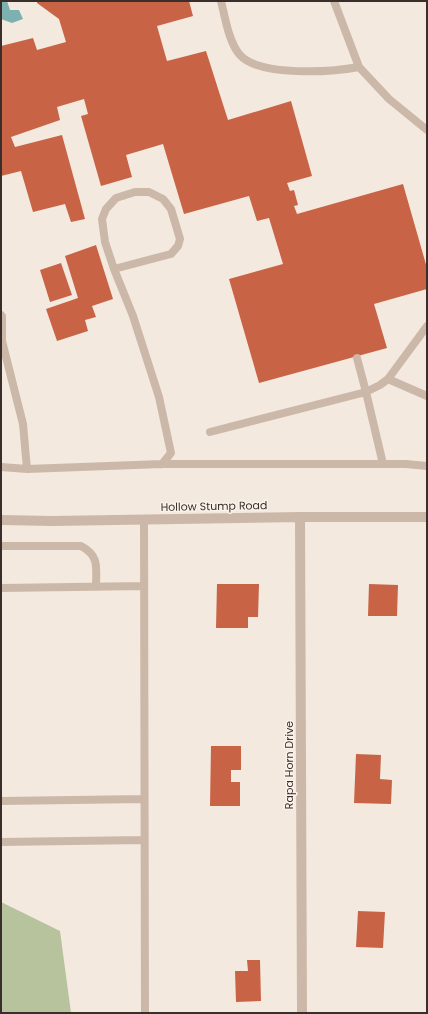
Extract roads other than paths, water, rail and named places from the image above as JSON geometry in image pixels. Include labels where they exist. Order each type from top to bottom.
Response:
[{"type":"street","name":"Hollow Stump Road","points":[[1,520],[52,521],[300,517],[427,517]]},
{"type":"street","name":"Rapa Horn Drive","points":[[300,517],[302,1013]]},
{"type":"lane","points":[[221,1],[233,45],[240,56],[251,64],[272,69],[323,71],[358,67]]},
{"type":"lane","points":[[334,1],[358,67],[389,99],[427,130]]},
{"type":"lane","points":[[114,270],[171,254],[178,246],[180,239],[171,209],[163,199],[149,192],[134,192],[116,198],[106,209],[102,219],[105,242],[114,270],[132,316],[159,397],[171,453],[162,464]]},
{"type":"lane","points":[[1,315],[1,342],[24,424],[28,469]]},
{"type":"lane","points":[[210,432],[366,392],[388,379],[427,326]]},
{"type":"lane","points":[[357,358],[383,464]]},
{"type":"lane","points":[[388,379],[427,396]]},
{"type":"lane","points":[[1,467],[28,469],[162,464],[406,464],[427,466]]},
{"type":"lane","points":[[144,519],[145,1013]]},
{"type":"lane","points":[[1,546],[81,546],[90,551],[96,562],[96,587]]},
{"type":"lane","points":[[1,588],[144,586]]},
{"type":"lane","points":[[1,801],[144,799]]},
{"type":"lane","points":[[1,842],[144,840]]},
{"type":"water","points":[[1,1],[7,1],[10,10],[19,10],[23,19],[12,23],[1,19]]}]
